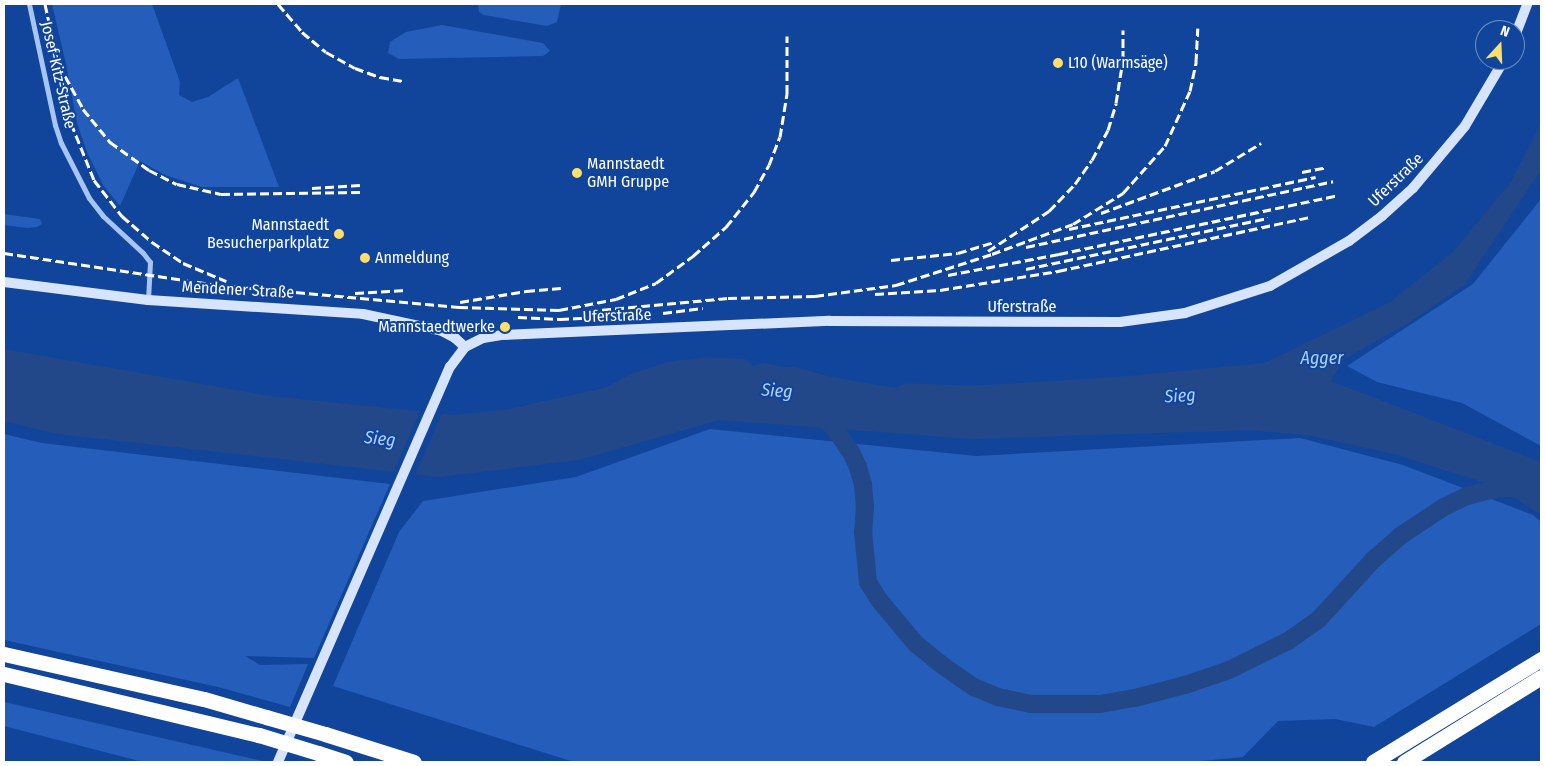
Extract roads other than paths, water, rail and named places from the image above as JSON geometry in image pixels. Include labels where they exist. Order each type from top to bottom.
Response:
[{"type":"highway","points":[[4,654],[204,699],[325,734],[410,762]]},
{"type":"highway","points":[[1373,762],[1541,659]]},
{"type":"highway","points":[[4,674],[259,735],[346,762]]},
{"type":"highway","points":[[1404,762],[1541,677]]},
{"type":"highway","points":[[393,756],[414,762]]},
{"type":"street","name":"Josef-Kitz-Straße","points":[[29,4],[53,118],[61,144],[89,198],[103,216],[143,253],[150,262],[148,300]]},
{"type":"street","points":[[1521,20],[1527,4]]},
{"type":"street","name":"Uferstraße","points":[[465,347],[483,338],[503,335],[830,321],[1120,322],[1185,313],[1270,286],[1349,241],[1382,216],[1413,188],[1465,126],[1498,70]]},
{"type":"street","name":"Mendener Straße","points":[[4,282],[148,300],[363,314],[442,332],[455,338],[465,347]]},
{"type":"street","points":[[278,762],[450,367],[465,347]]},
{"type":"water","points":[[1541,123],[1541,170],[1465,284],[1410,322],[1344,359],[1331,381],[1541,462],[1541,515],[1500,488],[1398,455],[1313,436],[1253,430],[971,439],[719,420],[579,460],[439,477],[58,434],[4,421],[4,349],[270,396],[454,415],[509,409],[604,388],[631,374],[668,362],[707,357],[745,359],[753,366],[765,363],[782,367],[795,367],[831,377],[895,388],[906,383],[969,386],[1118,377],[1265,363],[1390,302],[1453,252],[1511,182]]},
{"type":"waterway","points":[[818,413],[834,428],[851,452],[858,467],[863,485],[865,506],[863,532],[868,582],[880,601],[916,644],[974,687],[998,697],[1031,704],[1100,704],[1135,698],[1185,685],[1229,670],[1288,641],[1319,619],[1374,559],[1400,536],[1444,507],[1467,496],[1500,488],[1524,488]]},
{"type":"railway","points":[[45,4],[71,123],[94,180],[122,216],[152,242],[183,263],[226,281]]},
{"type":"railway","points":[[278,4],[302,32],[326,52],[355,68],[380,77],[403,81]]},
{"type":"railway","points":[[589,311],[728,298],[815,296],[896,285],[992,254],[1073,224],[1123,193],[1165,146],[1190,91],[1196,62],[1198,28]]},
{"type":"railway","points":[[988,251],[1049,211],[1075,184],[1092,160],[1108,130],[1116,103],[1123,60],[1123,30]]},
{"type":"railway","points":[[4,253],[218,285],[459,307],[559,310],[616,299],[656,283],[693,256],[726,227],[754,192],[769,165],[780,137],[787,94],[787,36]]},
{"type":"railway","points":[[65,76],[83,109],[110,142],[149,170],[177,184],[221,194],[360,192]]},
{"type":"railway","points":[[1101,213],[1215,171],[1261,143]]},
{"type":"railway","points":[[1302,172],[1327,167]]},
{"type":"railway","points":[[1069,229],[1316,177]]},
{"type":"railway","points":[[1026,247],[1333,181]]},
{"type":"railway","points":[[312,188],[360,185]]},
{"type":"railway","points":[[948,275],[1059,254],[1338,195]]},
{"type":"railway","points":[[875,294],[940,290],[1058,271],[1309,217]]},
{"type":"railway","points":[[1026,269],[1268,218]]},
{"type":"railway","points":[[891,260],[958,253],[994,242]]},
{"type":"railway","points":[[460,302],[526,291],[561,288]]},
{"type":"railway","points":[[355,293],[406,290]]},
{"type":"railway","points":[[663,313],[703,308]]},
{"type":"railway","points":[[518,317],[560,319],[601,317]]},
{"type":"place","name":"L10 (Warmsäge)","points":[[1058,63]]},
{"type":"place","name":"Mannstaedt GMH Gruppe","points":[[577,173]]},
{"type":"place","name":"Mannstaedt Besucherparkplatz","points":[[339,234]]},
{"type":"place","name":"Anmeldung","points":[[365,258]]},
{"type":"place","name":"Mannstaedtwerke","points":[[505,327]]},
{"type":"water label","name":"Agger","points":[[1322,358]]},
{"type":"water label","name":"Sieg","points":[[777,391]]},
{"type":"water label","name":"Sieg","points":[[1180,396]]},
{"type":"water label","name":"Sieg","points":[[380,439]]}]
